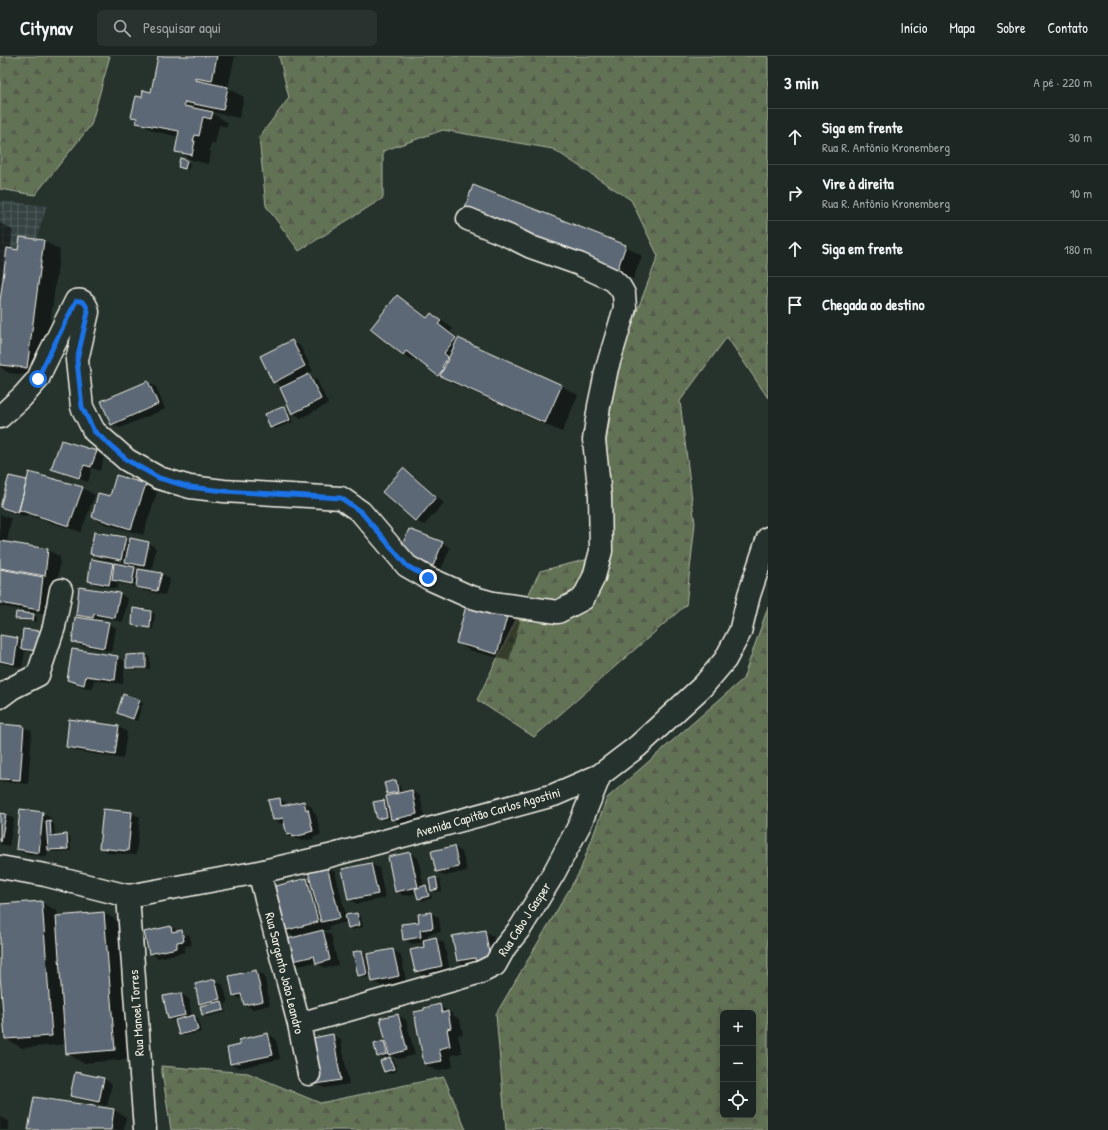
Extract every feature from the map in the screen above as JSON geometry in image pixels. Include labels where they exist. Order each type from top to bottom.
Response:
[{"type":"street","points":[[0,417],[22,397],[38,379],[76,301],[83,301],[87,306],[88,312],[77,360],[82,407],[94,431],[127,460],[159,478],[190,487],[224,491],[341,498],[361,512],[407,566],[428,578],[468,596],[493,603],[558,612],[583,599],[594,577],[601,551],[600,496],[594,440],[598,406],[607,368],[625,308],[624,294],[613,280],[580,264],[531,248],[511,237],[468,219]]},
{"type":"street","name":"Avenida Capitão Carlos Agostini","points":[[128,896],[259,872],[329,856],[554,795],[600,775],[638,746],[671,716],[703,686],[725,660],[740,632],[768,538]]},
{"type":"street","points":[[0,697],[12,688],[38,675],[54,627],[61,590]]},
{"type":"street","name":"Rua Cabo J Gasper","points":[[299,1024],[481,972],[496,965],[505,947],[521,926],[554,873],[580,824],[600,775]]},
{"type":"street","points":[[0,867],[45,875],[128,896]]},
{"type":"street","name":"Rua Sargento João Leandro","points":[[259,872],[299,1024],[309,1074]]},
{"type":"street","name":"Rua Manoel Torres","points":[[128,896],[145,1130]]},
{"type":"shaded area","points":[[0,201],[47,206],[0,349]]},
{"type":"green space","points":[[0,56],[110,56],[91,125],[35,195],[0,189]]},
{"type":"green space","points":[[279,56],[768,56],[768,398],[727,337],[680,401],[695,524],[686,605],[534,737],[477,700],[540,571],[589,559],[618,361],[658,256],[631,200],[553,149],[443,130],[383,151],[383,198],[299,251],[266,206],[259,137],[289,98]]},
{"type":"green space","points":[[768,607],[768,1130],[506,1130],[496,1014],[580,871],[607,798],[743,679]]},
{"type":"green space","points":[[161,1066],[248,1073],[320,1103],[444,1077],[466,1130],[171,1130]]},
{"type":"building","points":[[158,56],[217,56],[212,81],[195,78],[195,80],[228,87],[223,110],[185,102],[184,106],[213,112],[211,119],[203,117],[199,136],[195,135],[193,141],[195,141],[192,155],[175,152],[179,131],[136,123],[137,118],[131,117],[136,96],[142,97],[143,90],[151,92]]},
{"type":"building","points":[[180,158],[187,160],[185,169],[178,167]]},
{"type":"building","points":[[473,185],[626,245],[617,271],[464,210]]},
{"type":"building","points":[[20,237],[44,240],[27,368],[0,365],[0,301],[7,248],[18,250]]},
{"type":"building","points":[[397,295],[427,318],[431,313],[441,321],[438,324],[456,338],[444,353],[448,357],[442,367],[444,368],[438,376],[406,351],[403,355],[370,329]]},
{"type":"building","points":[[458,338],[562,385],[545,423],[440,376]]},
{"type":"building","points":[[292,340],[305,366],[273,383],[260,356]]},
{"type":"building","points":[[309,374],[321,399],[292,414],[280,388]]},
{"type":"building","points":[[148,381],[158,404],[111,425],[101,401]]},
{"type":"building","points":[[285,406],[290,420],[270,428],[265,414]]},
{"type":"building","points":[[61,440],[97,451],[91,467],[84,465],[79,478],[51,469]]},
{"type":"building","points":[[403,468],[436,497],[416,522],[382,492]]},
{"type":"building","points":[[29,472],[83,487],[69,526],[19,510]]},
{"type":"building","points":[[116,475],[146,484],[131,529],[92,517],[98,493],[110,496]]},
{"type":"building","points":[[9,476],[27,480],[18,513],[0,507]]},
{"type":"building","points":[[409,529],[443,542],[433,566],[399,552]]},
{"type":"building","points":[[94,532],[126,537],[121,560],[90,554]]},
{"type":"building","points":[[130,538],[149,542],[144,566],[125,562]]},
{"type":"building","points":[[0,541],[48,549],[45,576],[0,568]]},
{"type":"building","points":[[91,559],[113,563],[109,585],[88,581]]},
{"type":"building","points":[[114,563],[135,567],[132,584],[112,580]]},
{"type":"building","points":[[0,569],[43,577],[39,610],[0,603]]},
{"type":"building","points":[[138,569],[162,573],[157,591],[136,587]]},
{"type":"building","points":[[79,587],[120,593],[115,618],[94,614],[93,618],[76,615]]},
{"type":"building","points":[[467,602],[508,613],[497,654],[456,643]]},
{"type":"building","points":[[133,608],[151,611],[150,628],[132,625]]},
{"type":"building","points":[[16,612],[34,614],[33,620],[15,619]]},
{"type":"building","points":[[75,617],[109,622],[104,648],[72,642]]},
{"type":"building","points":[[23,629],[41,631],[38,651],[21,649]]},
{"type":"building","points":[[0,635],[18,638],[14,664],[0,661]]},
{"type":"building","points":[[72,649],[118,656],[115,680],[86,676],[84,685],[67,680]]},
{"type":"building","points":[[146,654],[146,668],[126,668],[126,655]]},
{"type":"building","points":[[123,694],[140,700],[133,719],[117,713]]},
{"type":"building","points":[[69,719],[119,726],[115,755],[66,747]]},
{"type":"building","points":[[0,724],[24,726],[20,780],[0,779]]},
{"type":"building","points":[[396,780],[398,792],[387,794],[384,783]]},
{"type":"building","points":[[412,790],[417,814],[391,820],[386,796]]},
{"type":"building","points":[[280,798],[281,806],[304,801],[306,810],[308,809],[313,831],[293,837],[292,834],[287,835],[283,818],[273,820],[268,800]]},
{"type":"building","points":[[384,800],[387,817],[377,819],[373,802]]},
{"type":"building","points":[[20,809],[43,812],[39,853],[16,849]]},
{"type":"building","points":[[103,809],[132,812],[128,851],[99,848]]},
{"type":"building","points":[[0,813],[6,814],[1,842],[0,841]]},
{"type":"building","points":[[50,820],[51,836],[67,834],[68,849],[48,850],[46,821]]},
{"type":"building","points":[[454,846],[459,867],[436,872],[431,851]]},
{"type":"building","points":[[410,852],[418,887],[395,892],[388,857]]},
{"type":"building","points":[[371,863],[378,894],[348,900],[342,869]]},
{"type":"building","points":[[327,866],[340,918],[321,922],[308,871]]},
{"type":"building","points":[[436,877],[438,889],[431,891],[429,879]]},
{"type":"building","points":[[307,878],[318,922],[283,931],[272,887]]},
{"type":"building","points":[[426,885],[429,896],[418,899],[415,889]]},
{"type":"building","points":[[42,901],[52,1036],[5,1039],[0,975],[0,904]]},
{"type":"building","points":[[104,912],[115,1050],[66,1054],[56,916]]},
{"type":"building","points":[[431,912],[433,928],[420,930],[421,937],[403,940],[401,924],[419,922],[418,914]]},
{"type":"building","points":[[357,913],[360,925],[348,928],[345,915]]},
{"type":"building","points":[[171,926],[172,932],[182,930],[184,941],[177,942],[177,948],[149,954],[144,932]]},
{"type":"building","points":[[323,930],[330,960],[316,964],[314,956],[289,962],[283,940]]},
{"type":"building","points":[[485,930],[491,964],[477,967],[475,958],[457,961],[452,936]]},
{"type":"building","points":[[436,937],[442,966],[415,972],[410,950],[424,947],[423,940]]},
{"type":"building","points":[[393,949],[399,976],[372,982],[367,954]]},
{"type":"building","points":[[362,950],[367,974],[358,976],[353,952]]},
{"type":"building","points":[[256,970],[263,1001],[244,1005],[241,994],[233,996],[229,976]]},
{"type":"building","points":[[215,979],[220,999],[199,1004],[195,984]]},
{"type":"building","points":[[181,993],[185,1015],[168,1019],[163,996]]},
{"type":"building","points":[[222,1001],[224,1010],[202,1015],[200,1006]]},
{"type":"building","points":[[440,1004],[442,1013],[448,1011],[451,1028],[447,1029],[450,1046],[439,1049],[442,1061],[424,1064],[414,1012]]},
{"type":"building","points":[[398,1014],[407,1050],[389,1055],[380,1018]]},
{"type":"building","points":[[194,1015],[198,1030],[179,1035],[175,1020]]},
{"type":"building","points":[[268,1033],[273,1055],[230,1064],[227,1048],[240,1045],[238,1040]]},
{"type":"building","points":[[333,1034],[341,1080],[316,1084],[308,1039]]},
{"type":"building","points":[[384,1041],[387,1054],[377,1057],[374,1044]]},
{"type":"building","points":[[390,1057],[394,1069],[384,1072],[380,1061]]},
{"type":"building","points":[[75,1072],[104,1078],[99,1102],[70,1096]]},
{"type":"building","points":[[34,1097],[114,1109],[111,1130],[28,1130]]},
{"type":"route","points":[[38,379],[76,301],[83,301],[87,306],[88,312],[77,360],[82,407],[94,431],[112,448],[127,460],[159,478],[190,487],[224,491],[341,498],[361,512],[407,566],[428,578]]}]
